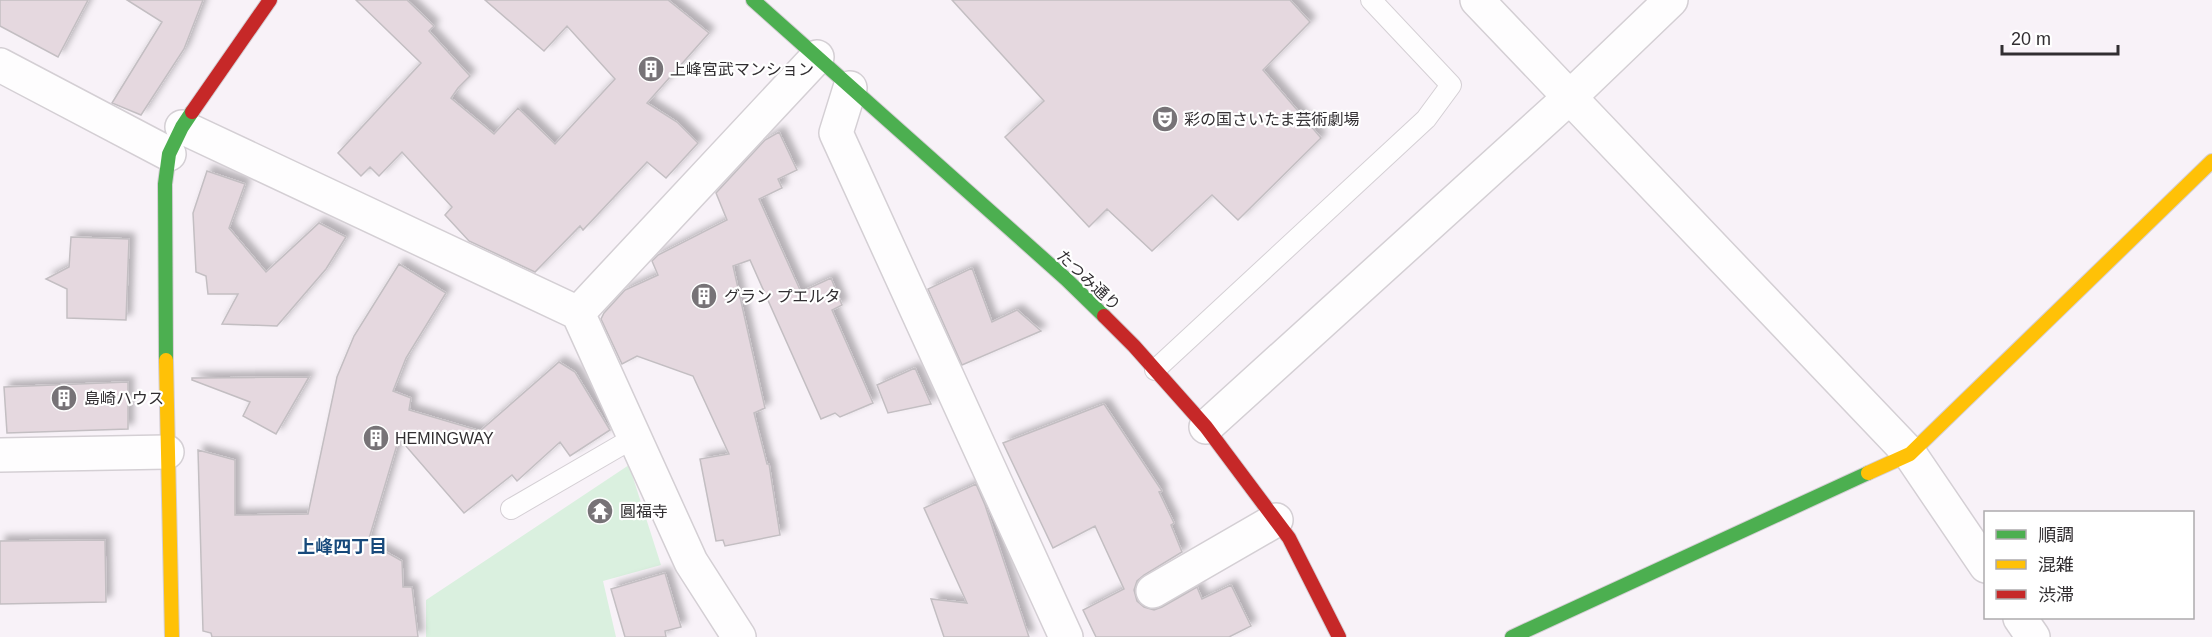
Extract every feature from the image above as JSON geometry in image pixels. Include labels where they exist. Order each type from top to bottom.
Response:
[{"type":"street","points":[[172,637],[167,452],[165,184],[175,141],[270,0]]},
{"type":"street","name":"たつみ通り","points":[[753,0],[1066,279],[1134,346],[1206,428],[1276,520],[1288,538],[1339,637]]},
{"type":"street","points":[[1477,0],[1910,454],[1984,563]]},
{"type":"street","points":[[1206,428],[1570,96],[1671,0]]},
{"type":"street","points":[[578,313],[817,57]]},
{"type":"street","points":[[0,65],[578,313],[692,562],[739,637]]},
{"type":"street","points":[[850,88],[836,133],[1066,637]]},
{"type":"street","points":[[1512,637],[1910,454],[2212,161]]},
{"type":"street","points":[[0,455],[167,452]]},
{"type":"street","points":[[1152,591],[1276,520]]},
{"type":"street","points":[[2021,619],[2033,637]]},
{"type":"lane","points":[[1155,370],[1426,119],[1451,85],[1371,0]]},
{"type":"lane","points":[[511,509],[635,437]]},
{"type":"green space","name":"圓福寺","points":[[629,465],[661,565],[603,581],[616,637],[426,637],[426,600]]},
{"type":"building","points":[[0,0],[88,0],[58,57],[0,26]]},
{"type":"building","points":[[127,0],[203,0],[184,49],[141,115],[112,103],[162,22]]},
{"type":"building","points":[[356,0],[407,0],[434,26],[429,31],[470,76],[451,98],[494,134],[518,108],[555,144],[615,79],[567,26],[544,51],[485,0],[668,0],[709,33],[647,103],[677,122],[698,143],[666,178],[647,162],[583,230],[580,226],[535,272],[469,241],[445,215],[452,207],[402,152],[379,176],[370,167],[361,176],[338,153],[421,63]]},
{"type":"building","name":"彩の国さいたま芸術劇場","points":[[952,0],[1290,0],[1310,22],[1263,70],[1321,138],[1238,220],[1212,195],[1152,251],[1107,209],[1089,227],[1005,137],[1044,101]]},
{"type":"building","points":[[779,132],[797,170],[778,179],[782,188],[759,199],[801,292],[831,278],[842,305],[832,310],[873,403],[840,417],[835,413],[821,419],[750,260],[733,266],[765,408],[754,413],[767,464],[769,464],[780,535],[725,546],[723,540],[716,541],[700,459],[729,454],[693,376],[637,356],[622,364],[601,319],[625,290],[658,275],[652,261],[658,255],[727,220],[716,193],[765,140]]},
{"type":"building","points":[[207,171],[245,184],[229,228],[266,272],[319,223],[346,237],[326,269],[277,326],[222,324],[238,294],[208,294],[206,276],[196,272],[193,213]]},
{"type":"building","points":[[71,237],[129,239],[126,320],[67,318],[67,289],[46,279],[69,267]]},
{"type":"building","points":[[399,264],[446,293],[406,358],[393,391],[411,398],[409,410],[480,431],[559,362],[575,372],[610,430],[570,456],[560,442],[517,481],[512,475],[464,513],[399,438],[368,542],[402,561],[403,587],[412,587],[418,637],[212,637],[211,633],[203,631],[198,450],[235,460],[235,515],[308,514],[337,377],[354,336]]},
{"type":"building","points":[[972,268],[992,322],[1017,310],[1041,331],[962,365],[928,289]]},
{"type":"building","points":[[915,368],[931,404],[888,413],[877,385]]},
{"type":"building","points":[[309,377],[276,434],[243,416],[250,402],[192,380],[192,378]]},
{"type":"building","name":"島崎ハウス","points":[[128,382],[128,429],[7,433],[4,387]]},
{"type":"building","points":[[1104,404],[1162,491],[1159,492],[1174,523],[1171,525],[1182,552],[1137,581],[1134,590],[1137,601],[1144,607],[1154,610],[1197,587],[1202,599],[1231,585],[1251,626],[1229,637],[1096,637],[1083,610],[1124,589],[1095,526],[1053,548],[1003,443]]},
{"type":"building","points":[[976,484],[1029,637],[944,637],[931,599],[967,603],[924,508]]},
{"type":"building","points":[[105,540],[106,602],[0,604],[0,541]]},
{"type":"building","points":[[665,573],[681,627],[665,631],[666,637],[625,637],[611,589]]},
{"type":"traffic: fast","points":[[753,0],[1066,279],[1104,316]]},
{"type":"traffic: fast","points":[[166,360],[165,184],[169,154],[192,112]]},
{"type":"traffic: fast","points":[[1512,637],[1868,473]]},
{"type":"traffic: slow","points":[[1868,473],[1910,454],[2212,161]]},
{"type":"traffic: slow","points":[[166,360],[172,637]]},
{"type":"traffic: jam","points":[[192,112],[270,0]]},
{"type":"traffic: jam","points":[[1104,316],[1206,427],[1289,538],[1339,637]]},
{"type":"place","name":"上峰宮武マンション","points":[[651,69]]},
{"type":"place","name":"彩の国さいたま芸術劇場","points":[[1165,119]]},
{"type":"place","name":"グラン プエルタ","points":[[704,296]]},
{"type":"place","name":"島崎ハウス","points":[[64,398]]},
{"type":"place","name":"HEMINGWAY","points":[[376,438]]},
{"type":"place","name":"圓福寺","points":[[600,511]]},
{"type":"district","name":"上峰四丁目","points":[[342,547]]}]
